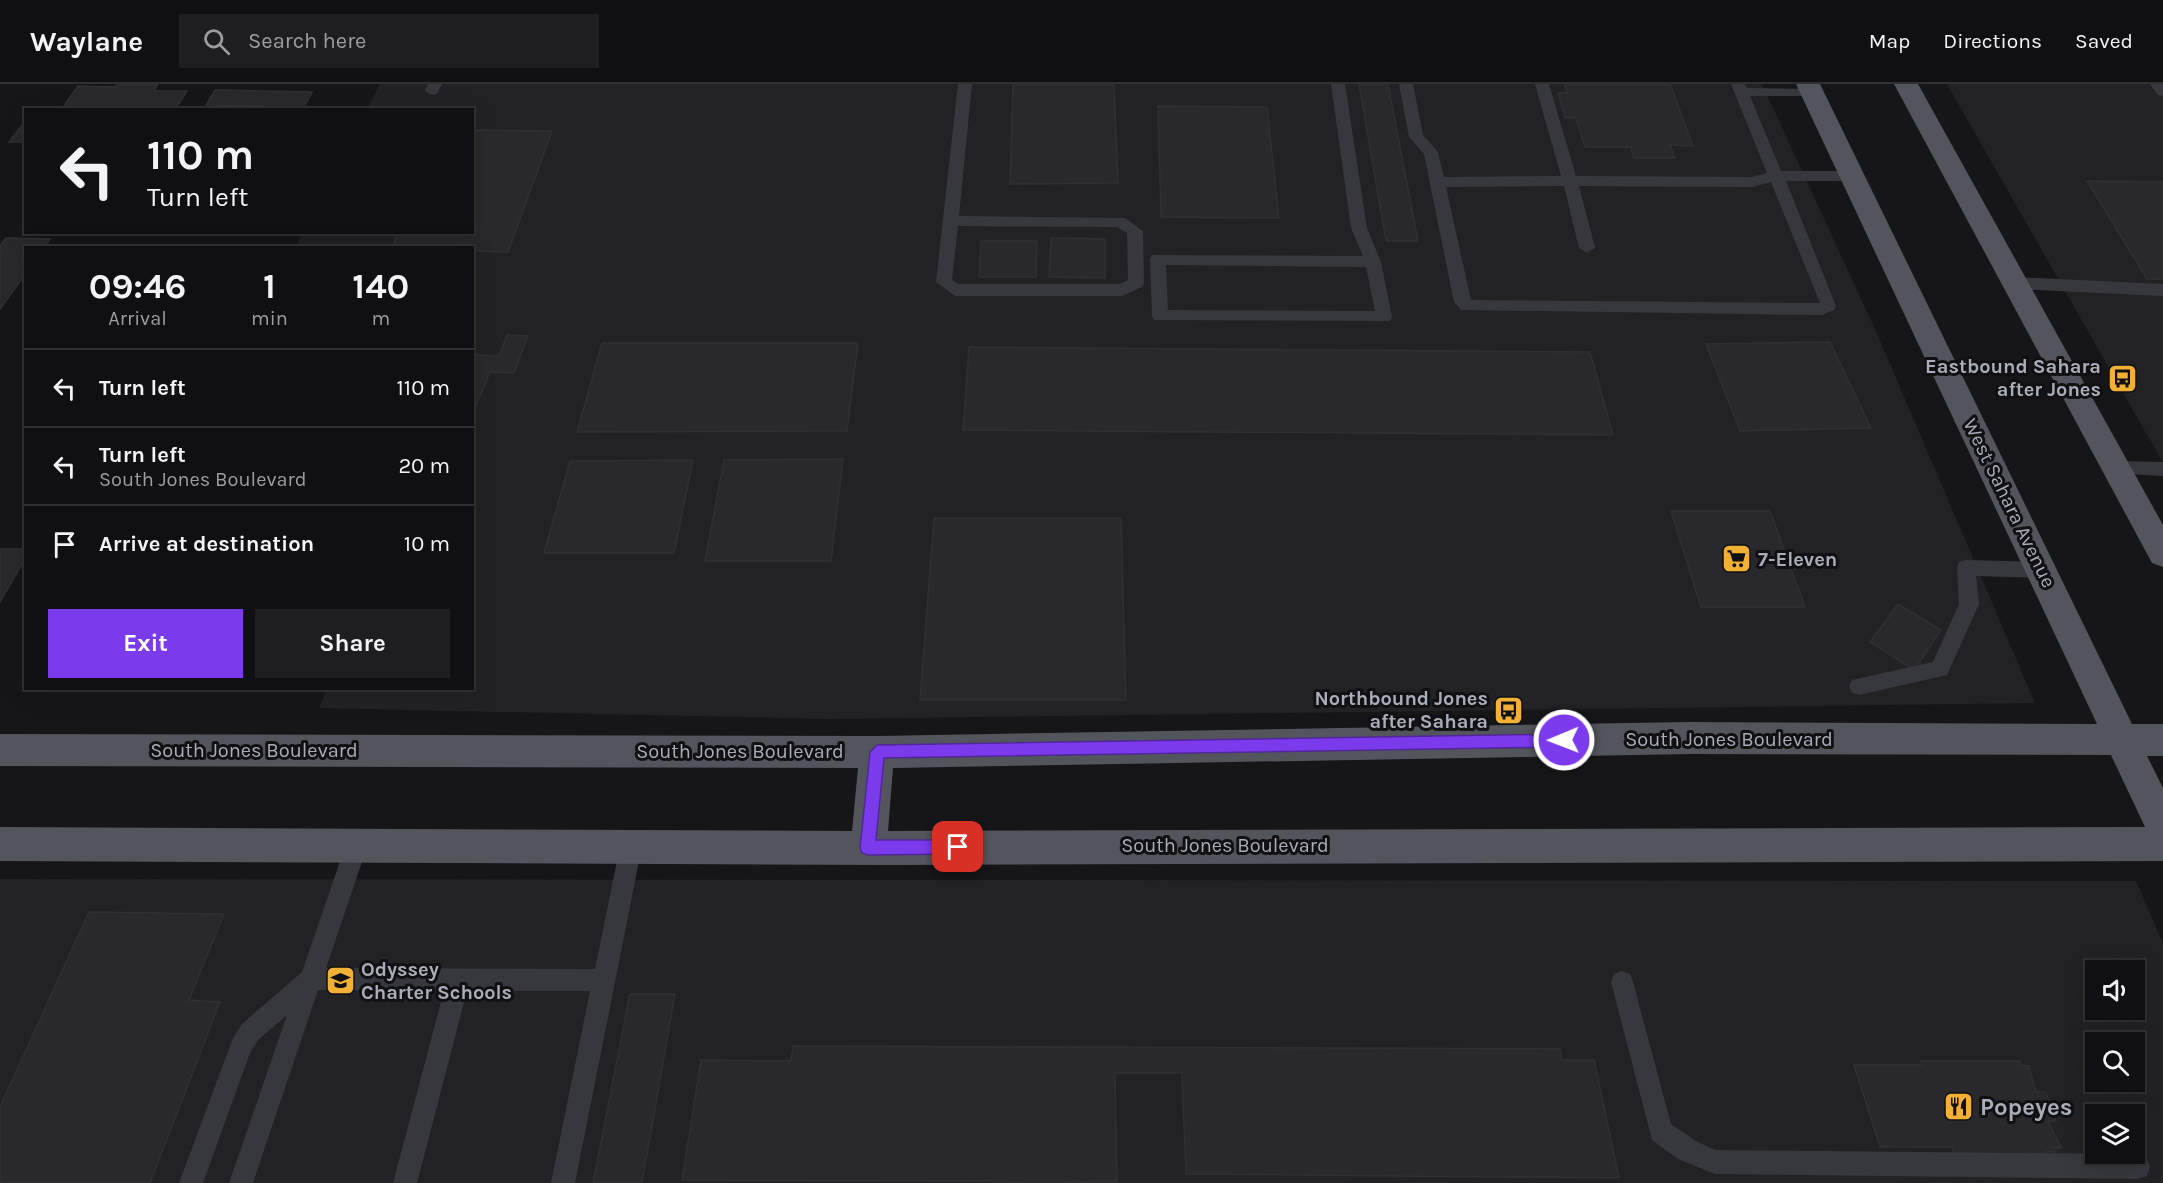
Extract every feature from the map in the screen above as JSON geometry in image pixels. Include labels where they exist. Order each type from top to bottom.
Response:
[{"type":"main road","points":[[1906,84],[2163,554]]},
{"type":"main road","name":"West Sahara Avenue","points":[[1810,88],[2124,740],[2163,826]]},
{"type":"main road","name":"South Jones Boulevard","points":[[0,750],[877,752],[1684,738],[2163,740]]},
{"type":"main road","points":[[868,848],[877,752]]},
{"type":"main road","name":"South Jones Boulevard","points":[[0,844],[868,848],[2163,844]]},
{"type":"lane","points":[[951,221],[1120,222],[1135,231],[1136,283],[1122,290],[955,290],[944,282],[965,84]]},
{"type":"lane","points":[[1338,84],[1359,228],[1373,262],[1384,317],[1160,316],[1158,259],[1373,262]]},
{"type":"lane","points":[[1406,84],[1416,137],[1431,152],[1462,302],[1467,306],[1822,309],[1828,306],[1740,88],[1810,88]]},
{"type":"lane","points":[[1542,84],[1587,248]]},
{"type":"lane","points":[[2157,84],[2163,92]]},
{"type":"lane","points":[[1437,183],[1752,182],[1776,176],[1852,176]]},
{"type":"lane","points":[[2014,283],[2163,290]]},
{"type":"lane","points":[[2116,468],[2163,469]]},
{"type":"lane","points":[[1859,686],[1940,669],[1969,603],[1966,568],[2042,570]]},
{"type":"lane","points":[[241,1183],[357,844]]},
{"type":"lane","points":[[563,1183],[631,846]]},
{"type":"lane","points":[[191,1183],[241,1046],[250,1032],[311,979],[604,980]]},
{"type":"lane","points":[[405,1183],[459,979]]},
{"type":"lane","points":[[1622,982],[1662,1131],[1687,1150],[1715,1162],[2138,1167],[2137,1164]]},
{"type":"shaded area","points":[[380,84],[1762,84],[1875,329],[2035,703],[828,719],[319,708],[327,690],[474,690],[474,246],[296,246],[302,234],[474,234],[474,108],[368,108]]},
{"type":"shaded area","points":[[1947,84],[2163,84],[2163,463]]},
{"type":"shaded area","points":[[0,879],[2136,881],[2163,943],[2163,1183],[0,1183]]},
{"type":"building","points":[[117,84],[158,84],[154,91],[187,91],[176,108],[62,108],[78,86],[115,87]]},
{"type":"building","points":[[1013,84],[1114,84],[1118,183],[1010,184]]},
{"type":"building","points":[[1359,84],[1388,84],[1418,241],[1386,241]]},
{"type":"building","points":[[1565,84],[1670,84],[1693,146],[1670,145],[1675,158],[1634,158],[1631,147],[1585,147],[1576,118],[1565,118],[1558,93],[1567,93]]},
{"type":"building","points":[[215,90],[312,92],[304,107],[330,108],[262,108],[263,106],[206,105]]},
{"type":"building","points":[[1158,106],[1267,107],[1279,218],[1161,217]]},
{"type":"building","points":[[24,123],[24,142],[9,142]]},
{"type":"building","points":[[474,130],[552,131],[508,252],[474,251],[474,246],[393,246],[397,234],[474,234]]},
{"type":"building","points":[[2087,181],[2163,182],[2163,279],[2147,279]]},
{"type":"building","points":[[6,238],[50,239],[45,246],[24,246],[24,276],[0,309],[0,246]]},
{"type":"building","points":[[1051,238],[1105,239],[1105,278],[1049,277]]},
{"type":"building","points":[[981,241],[1037,241],[1036,277],[979,277]]},
{"type":"building","points":[[507,335],[528,336],[514,373],[490,372],[474,410],[474,355],[499,356]]},
{"type":"building","points":[[1830,342],[1871,428],[1740,431],[1706,344]]},
{"type":"building","points":[[602,343],[858,343],[847,431],[577,432]]},
{"type":"building","points":[[969,347],[1590,352],[1613,435],[963,430]]},
{"type":"building","points":[[843,459],[831,561],[705,561],[724,460]]},
{"type":"building","points":[[693,460],[674,553],[544,553],[570,461]]},
{"type":"building","name":"7-Eleven","points":[[1671,511],[1770,511],[1805,607],[1701,607]]},
{"type":"building","points":[[934,518],[1121,518],[1126,700],[920,700]]},
{"type":"building","points":[[0,549],[24,549],[24,560],[0,602]]},
{"type":"building","points":[[1898,604],[1941,630],[1914,670],[1870,642]]},
{"type":"building","points":[[89,912],[224,914],[189,1000],[220,1002],[150,1183],[0,1183],[0,1107]]},
{"type":"building","points":[[630,994],[675,994],[642,1183],[593,1183]]},
{"type":"building","points":[[793,1046],[1560,1049],[1562,1060],[1594,1060],[1619,1178],[1186,1174],[1182,1073],[1115,1073],[1117,1182],[682,1180],[701,1060],[791,1061]]},
{"type":"building","name":"Popeyes","points":[[1921,1061],[2019,1061],[2021,1065],[2029,1066],[2036,1092],[2046,1092],[2056,1121],[2048,1121],[2061,1148],[2054,1148],[2055,1152],[2047,1151],[2050,1160],[1955,1156],[1952,1147],[1880,1147],[1854,1065],[1923,1065]]},
{"type":"place","name":"Eastbound Sahara after Jones","points":[[2122,378]]},
{"type":"place","name":"7-Eleven","points":[[1737,559]]},
{"type":"place","name":"Northbound Jones after Sahara","points":[[1509,710]]},
{"type":"place","name":"Odyssey Charter Schools","points":[[340,980]]},
{"type":"place","name":"Popeyes","points":[[1959,1107]]},
{"type":"route","points":[[958,847],[868,848],[877,752],[1564,740]]}]
